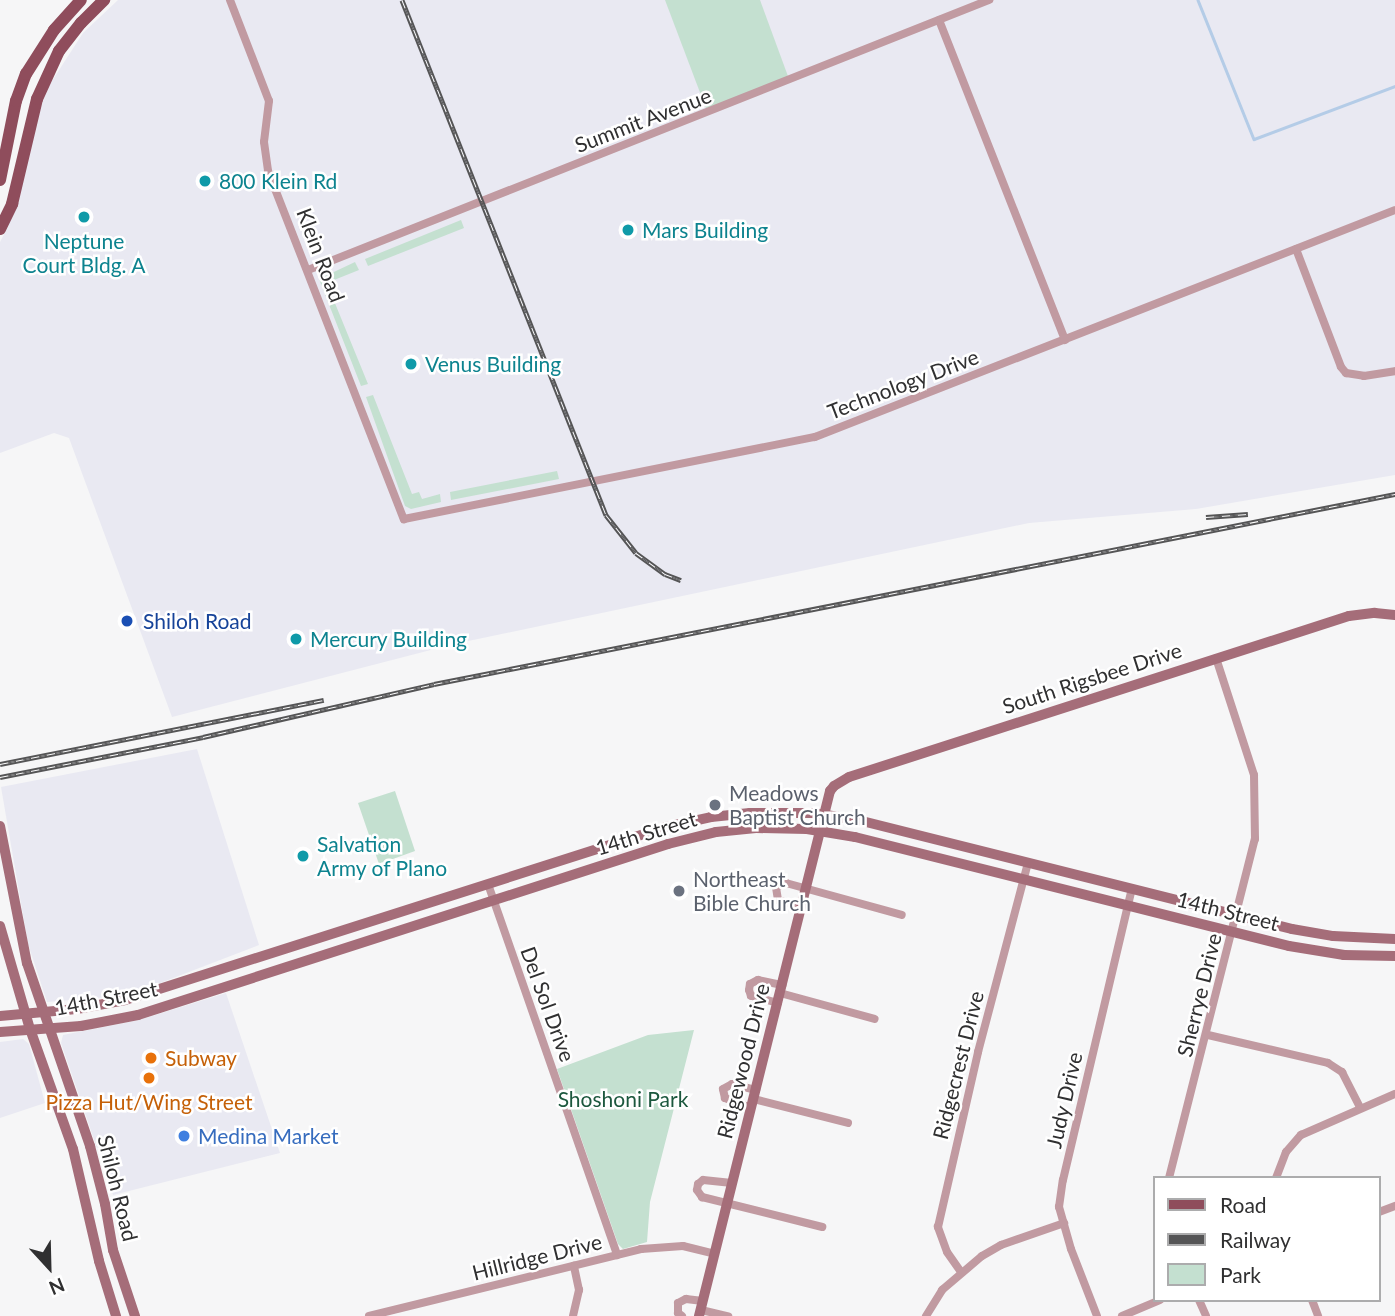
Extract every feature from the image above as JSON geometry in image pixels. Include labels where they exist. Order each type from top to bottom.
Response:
[{"type":"main road","points":[[0,180],[16,101],[26,74],[54,30],[81,0]]},
{"type":"main road","points":[[0,229],[12,204],[37,99],[68,40],[104,0]]},
{"type":"main road","points":[[54,30],[68,40]]},
{"type":"main road","name":"South Rigsbee Drive","points":[[825,814],[830,791],[849,777],[1349,616],[1375,613],[1395,615]]},
{"type":"main road","name":"14th Street","points":[[0,1016],[125,1000],[682,823],[729,815],[774,812],[825,814],[1320,934],[1395,939]]},
{"type":"main road","name":"Ridgewood Drive","points":[[701,1309],[825,814]]},
{"type":"main road","points":[[729,815],[731,830]]},
{"type":"main road","name":"Shiloh Road","points":[[0,825],[20,937],[90,1146],[105,1204],[113,1250],[135,1316]]},
{"type":"main road","name":"14th Street","points":[[0,1032],[120,1019],[692,837],[731,830],[781,828],[821,831],[1233,932],[1330,953],[1395,956]]},
{"type":"main road","points":[[598,848],[603,866]]},
{"type":"main road","name":"Shiloh Road","points":[[0,926],[24,1012],[73,1149],[99,1261],[116,1316]]},
{"type":"main road","points":[[336,933],[342,950]]},
{"type":"main road","points":[[210,974],[215,990]]},
{"type":"main road","points":[[73,1149],[90,1146]]},
{"type":"street","name":"Klein Road","points":[[230,0],[269,101],[265,160],[404,519]]},
{"type":"street","name":"Summit Avenue","points":[[308,270],[989,0]]},
{"type":"street","points":[[939,20],[1065,340]]},
{"type":"street","name":"Technology Drive","points":[[404,519],[815,437],[1395,210]]},
{"type":"street","points":[[1296,249],[1341,367],[1346,373],[1364,376],[1395,371]]},
{"type":"street","name":"Sherrye Drive","points":[[1170,1176],[1208,1035],[1255,839],[1256,792],[1250,761],[1216,658]]},
{"type":"street","name":"Ridgecrest Drive","points":[[961,1272],[947,1252],[938,1227],[978,1052],[1028,863]]},
{"type":"street","points":[[802,907],[778,900],[775,890],[782,883],[902,915]]},
{"type":"street","name":"Del Sol Drive","points":[[488,884],[617,1255]]},
{"type":"street","name":"Judy Drive","points":[[1097,1316],[1059,1207],[1063,1180],[1132,889]]},
{"type":"street","points":[[780,994],[875,1018]]},
{"type":"street","points":[[1208,1035],[1328,1063],[1342,1072],[1360,1107]]},
{"type":"street","points":[[1277,1176],[1286,1152],[1301,1135],[1395,1094]]},
{"type":"street","points":[[754,1099],[848,1123]]},
{"type":"street","points":[[732,1183],[703,1180],[697,1186],[702,1197],[822,1227]]},
{"type":"street","points":[[926,1316],[942,1290],[961,1272],[1001,1245],[1064,1223]]},
{"type":"street","name":"Hillridge Drive","points":[[369,1316],[617,1255],[672,1246],[715,1254]]},
{"type":"street","points":[[573,1316],[579,1290],[574,1266]]},
{"type":"street","points":[[682,1316],[678,1313],[678,1303],[686,1299],[701,1309],[728,1316]]},
{"type":"street","points":[[1122,1316],[1155,1302]]},
{"type":"shaded area","points":[[118,0],[1395,0],[1395,475],[1196,509],[1029,523],[454,644],[172,717],[69,438],[54,433],[0,453],[0,242],[8,227],[38,113],[50,84],[83,33]]},
{"type":"shaded area","points":[[197,749],[259,945],[155,985],[107,997],[47,1002],[28,944],[1,787]]},
{"type":"shaded area","points":[[226,993],[280,1153],[113,1195],[61,1043],[63,1035],[139,1020]]},
{"type":"shaded area","points":[[23,1039],[29,1044],[45,1103],[0,1118],[0,1042]]},
{"type":"green space","points":[[665,0],[760,0],[789,79],[707,111]]},
{"type":"green space","points":[[461,220],[464,228],[368,266],[365,259]]},
{"type":"green space","points":[[355,262],[359,270],[334,280],[336,288],[330,291],[368,384],[361,386],[319,279]]},
{"type":"green space","points":[[373,395],[412,494],[419,492],[422,499],[440,494],[441,502],[411,509],[405,506],[366,397]]},
{"type":"green space","points":[[557,471],[559,479],[451,500],[450,492]]},
{"type":"green space","points":[[395,791],[415,851],[379,864],[358,803]]},
{"type":"green space","name":"Shoshoni Park","points":[[694,1030],[650,1202],[647,1242],[623,1249],[618,1244],[557,1069],[648,1035]]},
{"type":"waterway","points":[[1198,0],[1254,139],[1395,86]]},
{"type":"railway","points":[[402,0],[606,515],[636,553],[665,574],[681,580]]},
{"type":"railway","points":[[0,777],[203,737],[434,684],[1395,494]]},
{"type":"railway","points":[[1206,517],[1248,514]]},
{"type":"railway","points":[[0,764],[324,700]]},
{"type":"place","name":"800 Klein Rd","points":[[205,181]]},
{"type":"place","name":"Neptune Court Bldg. A","points":[[84,217]]},
{"type":"place","name":"Mars Building","points":[[628,230]]},
{"type":"place","name":"Venus Building","points":[[411,364]]},
{"type":"place","name":"Shiloh Road","points":[[127,621]]},
{"type":"place","name":"Mercury Building","points":[[296,639]]},
{"type":"place","name":"Meadows Baptist Church","points":[[715,805]]},
{"type":"place","name":"Salvation Army of Plano","points":[[303,856]]},
{"type":"place","name":"Northeast Bible Church","points":[[679,891]]},
{"type":"place","name":"Subway","points":[[151,1058]]},
{"type":"place","name":"Pizza Hut/Wing Street","points":[[149,1078]]},
{"type":"place","name":"Medina Market","points":[[184,1136]]}]
